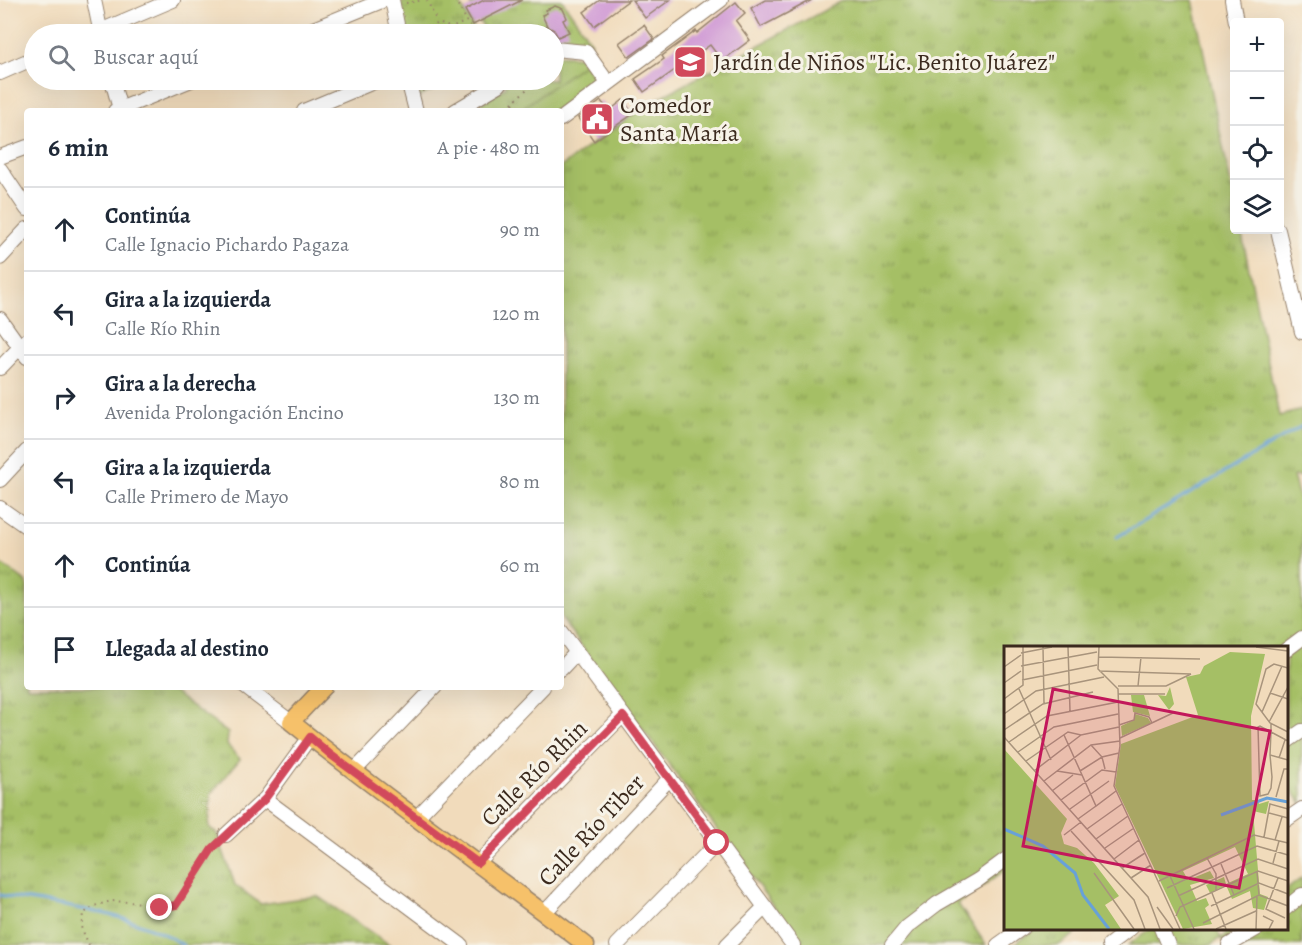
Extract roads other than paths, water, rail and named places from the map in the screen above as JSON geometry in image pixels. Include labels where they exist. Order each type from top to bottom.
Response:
[{"type":"main road","points":[[321,690],[291,722],[353,772],[586,945]]},
{"type":"street","points":[[94,0],[97,24]]},
{"type":"street","points":[[120,24],[173,0]]},
{"type":"street","points":[[325,24],[384,0]]},
{"type":"street","points":[[564,117],[721,0]]},
{"type":"street","points":[[1232,0],[1235,18]]},
{"type":"street","points":[[398,2],[399,24]]},
{"type":"street","points":[[564,50],[586,52],[608,83]]},
{"type":"street","points":[[0,73],[24,62]]},
{"type":"street","points":[[114,90],[117,108]]},
{"type":"street","points":[[122,108],[166,90]]},
{"type":"street","points":[[311,108],[354,90]]},
{"type":"street","points":[[414,90],[416,108]]},
{"type":"street","points":[[460,108],[493,90]]},
{"type":"street","points":[[0,158],[24,148]]},
{"type":"street","points":[[0,169],[24,205]]},
{"type":"street","points":[[0,258],[24,232]]},
{"type":"street","points":[[1279,234],[1302,332]]},
{"type":"street","points":[[0,319],[24,347]]},
{"type":"street","points":[[0,368],[24,349]]},
{"type":"street","points":[[0,480],[24,454]]},
{"type":"street","points":[[0,508],[24,525]]},
{"type":"street","points":[[564,635],[793,945]]},
{"type":"street","points":[[1287,649],[1302,638]]},
{"type":"street","points":[[564,666],[577,652]]},
{"type":"street","points":[[248,690],[291,722]]},
{"type":"street","points":[[353,772],[432,690]]},
{"type":"street","points":[[416,818],[540,690]]},
{"type":"street","name":"Calle Río Rhin","points":[[478,863],[623,716]]},
{"type":"street","points":[[1287,741],[1302,731]]},
{"type":"street","points":[[226,835],[265,799],[310,737]]},
{"type":"street","name":"Calle Río Tiber","points":[[544,913],[670,778]]},
{"type":"street","points":[[265,799],[461,945]]},
{"type":"street","points":[[1287,819],[1302,809]]},
{"type":"street","points":[[617,945],[717,843]]},
{"type":"street","points":[[892,945],[907,927],[937,904],[978,880],[1004,861]]},
{"type":"street","points":[[1287,907],[1302,895]]},
{"type":"street","points":[[727,945],[765,907]]},
{"type":"street","points":[[998,945],[1019,930]]},
{"type":"street","points":[[1109,945],[1128,930]]},
{"type":"street","points":[[1162,930],[1168,945]]},
{"type":"street","points":[[1235,944],[1255,930]]},
{"type":"waterway","points":[[1117,537],[1302,426]]},
{"type":"waterway","points":[[0,895],[117,917],[162,933],[183,945]]},
{"type":"place","name":"Jardín de Niños \"Lic. Benito Juárez\"","points":[[690,62]]},
{"type":"place","name":"Comedor Santa María","points":[[597,119]]}]
